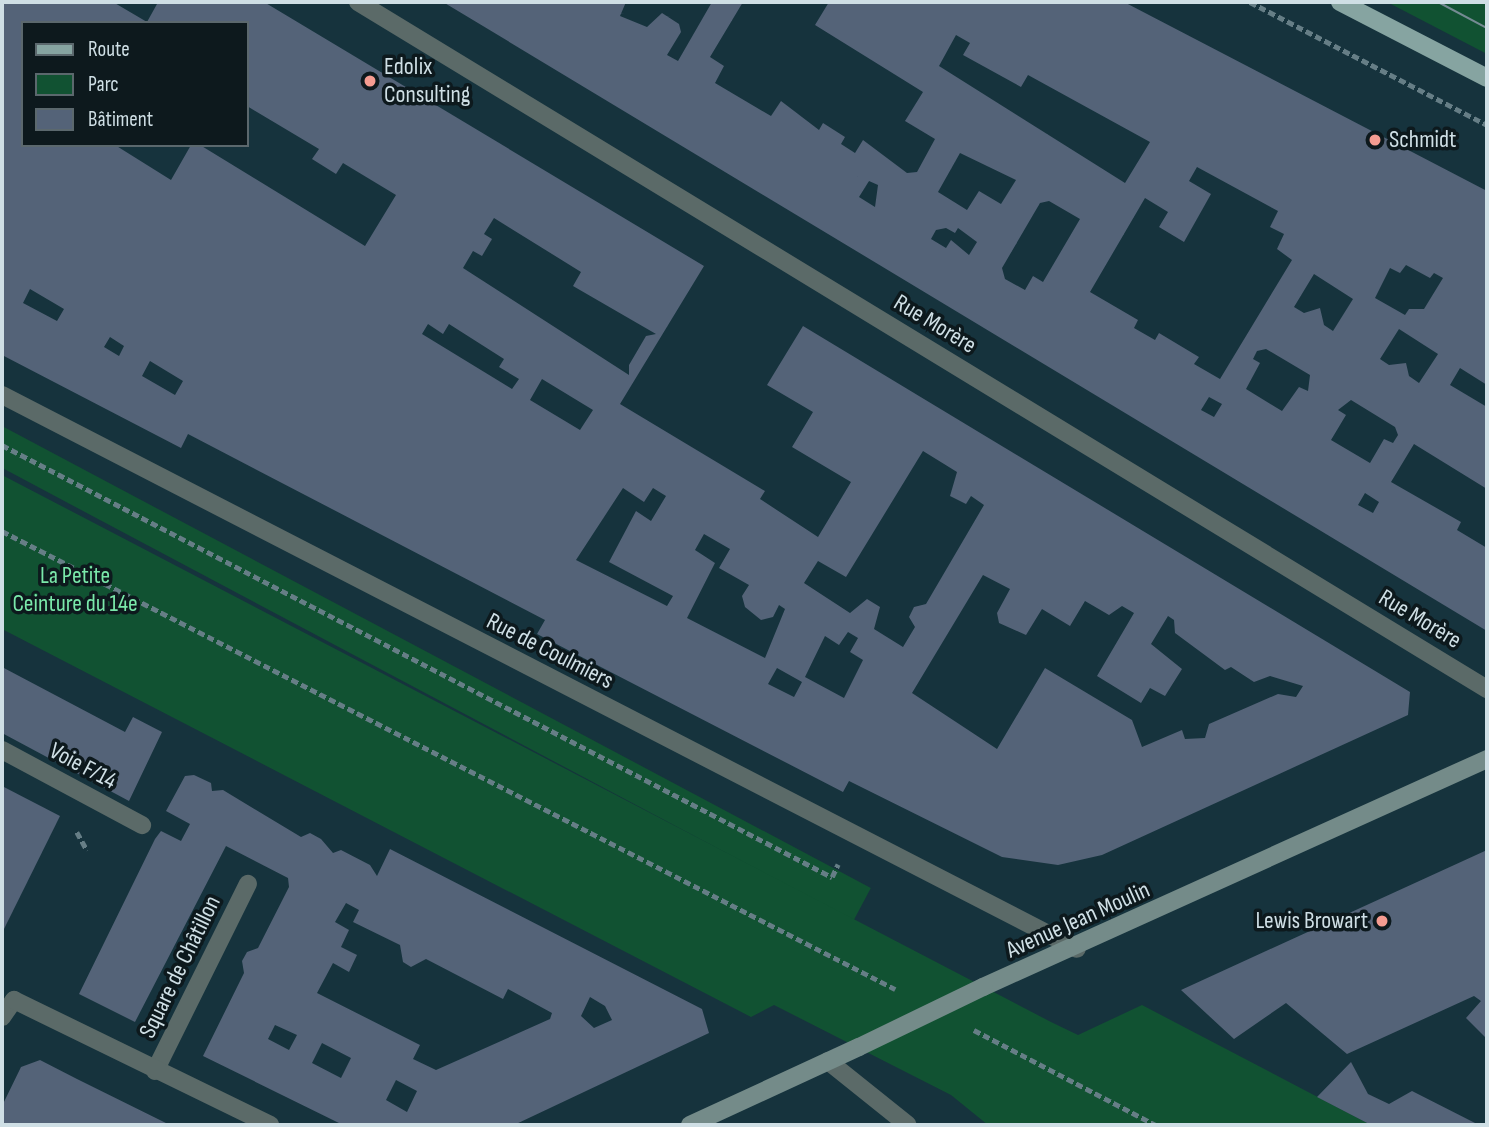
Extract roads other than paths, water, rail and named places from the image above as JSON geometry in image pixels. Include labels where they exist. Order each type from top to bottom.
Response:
[{"type":"main road","points":[[1340,2],[1487,78]]},
{"type":"main road","name":"Avenue Jean Moulin","points":[[690,1125],[983,987],[1077,949],[1487,759]]},
{"type":"street","name":"Rue Morère","points":[[358,2],[1487,689]]},
{"type":"street","name":"Rue de Coulmiers","points":[[2,395],[1077,949]]},
{"type":"street","name":"Voie F/14","points":[[2,750],[142,825]]},
{"type":"street","name":"Square de Châtillon","points":[[155,1071],[248,884]]},
{"type":"street","name":"Square de Châtillon","points":[[2,1017],[14,1000],[270,1125]]},
{"type":"street","points":[[828,1061],[908,1125]]},
{"type":"tram line","points":[[1438,2],[1487,28]]},
{"type":"place","name":"Edolix Consulting","points":[[370,81]]},
{"type":"place","name":"Schmidt","points":[[1375,140]]},
{"type":"place","name":"Lewis Browart","points":[[1382,921]]},
{"type":"park label","name":"La Petite Ceinture du 14e","points":[[75,590]]}]
